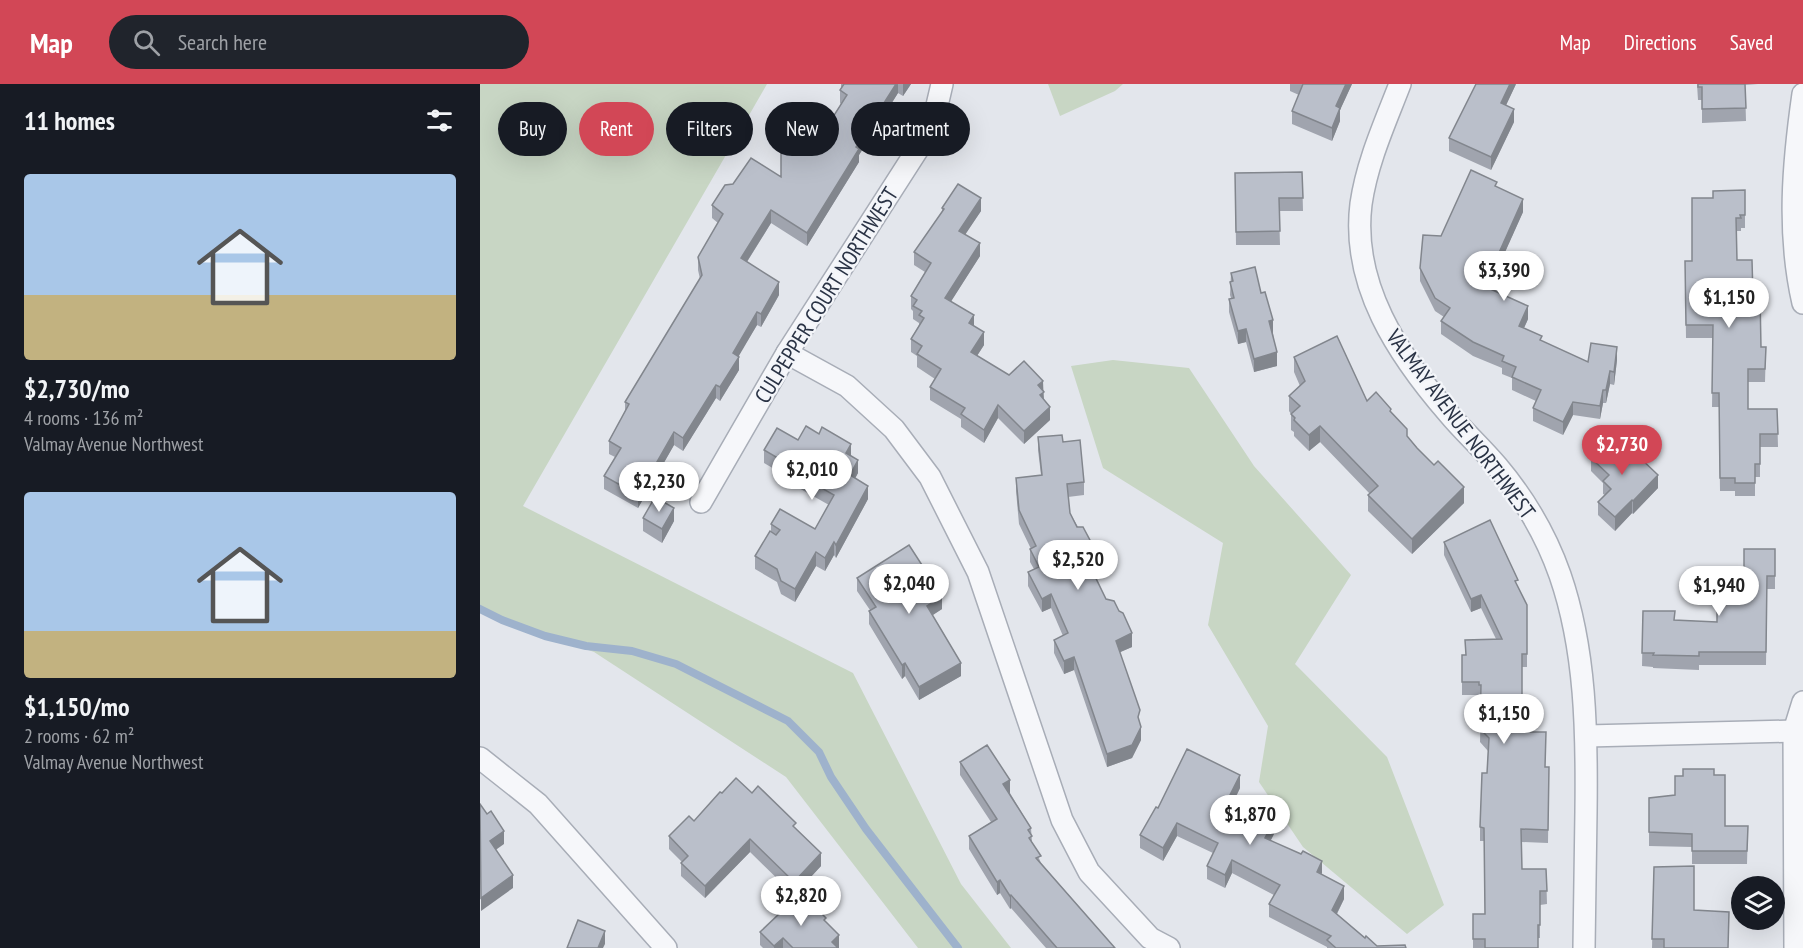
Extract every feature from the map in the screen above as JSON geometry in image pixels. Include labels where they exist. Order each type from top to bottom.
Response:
[{"type":"street","name":"CULPEPPER COURT NORTHWEST","points":[[701,502],[787,353],[932,127],[942,84]]},
{"type":"street","name":"VALMAY AVENUE NORTHWEST","points":[[1400,84],[1370,162],[1361,204],[1359,230],[1361,248],[1369,285],[1379,314],[1393,340],[1448,413],[1498,467],[1524,502],[1547,543],[1560,576],[1571,615],[1581,671],[1587,736],[1584,948]]},
{"type":"street","points":[[1803,94],[1795,149],[1792,216],[1793,247],[1803,303]]},
{"type":"street","points":[[787,353],[847,386],[894,429],[930,477],[978,572],[1062,820],[1089,872],[1150,938],[1169,948]]},
{"type":"street","points":[[1795,948],[1798,730],[1803,702]]},
{"type":"street","points":[[1587,736],[1798,730]]},
{"type":"street","points":[[480,758],[538,804],[666,948]]},
{"type":"green space","points":[[480,84],[767,84],[753,108],[753,102],[666,102],[666,156],[725,156],[523,506],[853,673],[961,884],[1011,948],[918,948],[786,777],[594,652],[480,612]]},
{"type":"green space","points":[[1048,84],[1123,84],[1115,91],[1060,116]]},
{"type":"green space","points":[[1113,360],[1189,368],[1254,466],[1351,575],[1295,664],[1387,757],[1444,905],[1407,934],[1303,847],[1259,782],[1268,726],[1208,625],[1223,543],[1103,468],[1071,366]]},
{"type":"building","points":[[844,84],[896,84],[885,102],[851,102],[851,156],[855,156],[807,233],[771,210],[741,258],[779,282],[761,314],[757,312],[733,353],[739,357],[720,387],[716,385],[683,438],[674,432],[638,495],[604,476],[621,448],[609,441],[629,404],[625,402],[702,275],[698,257],[723,214],[712,205],[725,185],[733,184],[751,158],[781,177],[781,156],[839,156],[839,108],[847,95],[840,90]]},
{"type":"building","points":[[1303,84],[1346,84],[1336,106],[1340,108],[1332,128],[1292,111]]},
{"type":"building","points":[[1476,84],[1510,84],[1501,103],[1514,109],[1491,157],[1449,138]]},
{"type":"building","points":[[1698,84],[1745,84],[1746,108],[1702,109],[1702,87],[1698,87]]},
{"type":"building","points":[[1471,170],[1497,182],[1495,186],[1523,199],[1494,264],[1501,269],[1488,288],[1528,306],[1519,326],[1542,336],[1540,340],[1588,362],[1591,343],[1617,347],[1614,372],[1610,371],[1600,406],[1573,402],[1563,422],[1533,408],[1541,390],[1512,377],[1516,367],[1502,361],[1504,356],[1473,342],[1441,321],[1450,308],[1435,298],[1420,268],[1423,235],[1441,236]]},
{"type":"building","points":[[1302,172],[1303,198],[1279,198],[1280,231],[1236,232],[1235,173]]},
{"type":"building","points":[[958,184],[981,198],[959,231],[980,243],[945,298],[974,315],[969,323],[984,332],[971,352],[1009,375],[1024,361],[1043,381],[1038,385],[1044,392],[1040,395],[1050,407],[1024,431],[998,405],[984,430],[961,414],[965,408],[930,387],[941,369],[917,354],[922,346],[911,339],[924,318],[919,315],[922,311],[913,306],[917,300],[911,296],[931,263],[914,252],[944,209],[942,208]]},
{"type":"building","points":[[1745,190],[1745,215],[1736,218],[1737,260],[1752,260],[1753,296],[1760,296],[1761,347],[1766,347],[1765,369],[1748,369],[1748,409],[1777,409],[1778,434],[1760,434],[1760,464],[1755,464],[1755,483],[1735,483],[1735,478],[1720,478],[1719,393],[1712,393],[1713,325],[1686,325],[1685,261],[1692,261],[1692,198],[1713,198],[1713,191]]},
{"type":"building","points":[[1255,267],[1261,293],[1265,292],[1273,320],[1269,321],[1277,352],[1254,359],[1246,329],[1238,331],[1229,299],[1234,298],[1230,282],[1233,281],[1231,273]]},
{"type":"building","points":[[1337,336],[1367,401],[1376,392],[1407,429],[1407,436],[1417,448],[1434,465],[1438,461],[1464,487],[1412,539],[1368,495],[1378,486],[1320,426],[1309,435],[1291,414],[1300,406],[1289,396],[1305,381],[1294,357]]},
{"type":"building","points":[[806,426],[819,434],[822,427],[851,444],[846,453],[858,460],[850,475],[868,486],[836,545],[834,542],[825,558],[816,552],[795,589],[781,581],[777,569],[755,556],[770,531],[776,535],[780,530],[771,524],[780,509],[815,529],[834,495],[781,465],[783,461],[764,450],[777,428],[798,440]]},
{"type":"building","points":[[1062,435],[1063,442],[1080,440],[1084,482],[1067,484],[1070,513],[1077,527],[1083,527],[1092,544],[1091,550],[1098,562],[1090,566],[1106,599],[1114,601],[1119,611],[1123,613],[1132,633],[1116,641],[1140,710],[1138,717],[1141,727],[1132,745],[1107,754],[1074,657],[1064,661],[1054,640],[1068,633],[1051,594],[1042,599],[1028,572],[1039,567],[1030,549],[1036,546],[1019,510],[1016,478],[1042,475],[1038,437]]},
{"type":"building","points":[[1611,436],[1634,458],[1637,455],[1658,475],[1615,517],[1598,502],[1611,489],[1603,481],[1609,475],[1591,458]]},
{"type":"building","points":[[655,497],[674,508],[662,529],[643,518]]},
{"type":"building","points":[[1490,520],[1527,605],[1527,654],[1522,654],[1522,698],[1532,699],[1531,732],[1546,732],[1545,767],[1549,767],[1548,830],[1521,829],[1522,869],[1546,869],[1547,891],[1540,891],[1538,948],[1485,948],[1485,939],[1473,939],[1473,914],[1485,914],[1484,828],[1480,827],[1482,773],[1487,773],[1489,738],[1480,729],[1481,685],[1479,682],[1462,682],[1462,655],[1466,655],[1465,640],[1502,639],[1481,595],[1471,599],[1444,542]]},
{"type":"building","points":[[909,545],[942,596],[927,606],[961,663],[919,687],[905,663],[902,665],[869,611],[876,607],[857,578]]},
{"type":"building","points":[[1744,549],[1775,549],[1775,576],[1767,576],[1766,652],[1699,652],[1699,656],[1642,653],[1643,611],[1675,611],[1674,620],[1717,622],[1717,603],[1720,603],[1720,593],[1726,593],[1727,577],[1744,577]]},
{"type":"building","points":[[987,745],[1010,780],[1003,784],[1031,828],[1028,830],[1032,836],[1029,838],[1041,856],[1036,858],[1115,948],[1057,948],[1010,896],[1000,880],[997,882],[969,836],[997,819],[960,762]]},
{"type":"building","points":[[1187,749],[1240,775],[1230,795],[1276,817],[1265,838],[1301,854],[1303,851],[1322,861],[1317,872],[1344,886],[1332,910],[1377,946],[1405,945],[1406,948],[1336,948],[1327,940],[1331,936],[1269,904],[1280,885],[1232,860],[1225,875],[1207,866],[1218,843],[1177,823],[1163,848],[1140,835],[1156,807],[1158,808]]},
{"type":"building","points":[[1683,769],[1714,769],[1714,775],[1725,775],[1725,826],[1748,826],[1747,851],[1692,851],[1692,834],[1649,832],[1649,798],[1675,795],[1675,776],[1683,776]]},
{"type":"building","points":[[736,778],[752,793],[758,786],[796,823],[793,826],[821,853],[794,882],[750,839],[705,886],[681,863],[688,856],[669,836],[689,816],[694,821]]},
{"type":"building","points":[[480,804],[487,814],[491,811],[504,831],[490,841],[513,875],[481,898]]},
{"type":"building","points":[[1694,866],[1694,910],[1729,912],[1728,948],[1664,948],[1664,939],[1652,939],[1654,867]]},
{"type":"building","points":[[801,893],[839,935],[832,942],[838,948],[793,948],[783,938],[774,946],[760,932]]},
{"type":"building","points":[[578,920],[605,931],[598,948],[567,948]]},
{"type":"waterway","points":[[480,609],[545,636],[586,646],[632,651],[676,664],[788,721],[819,752],[831,777],[866,829],[958,948]]}]
